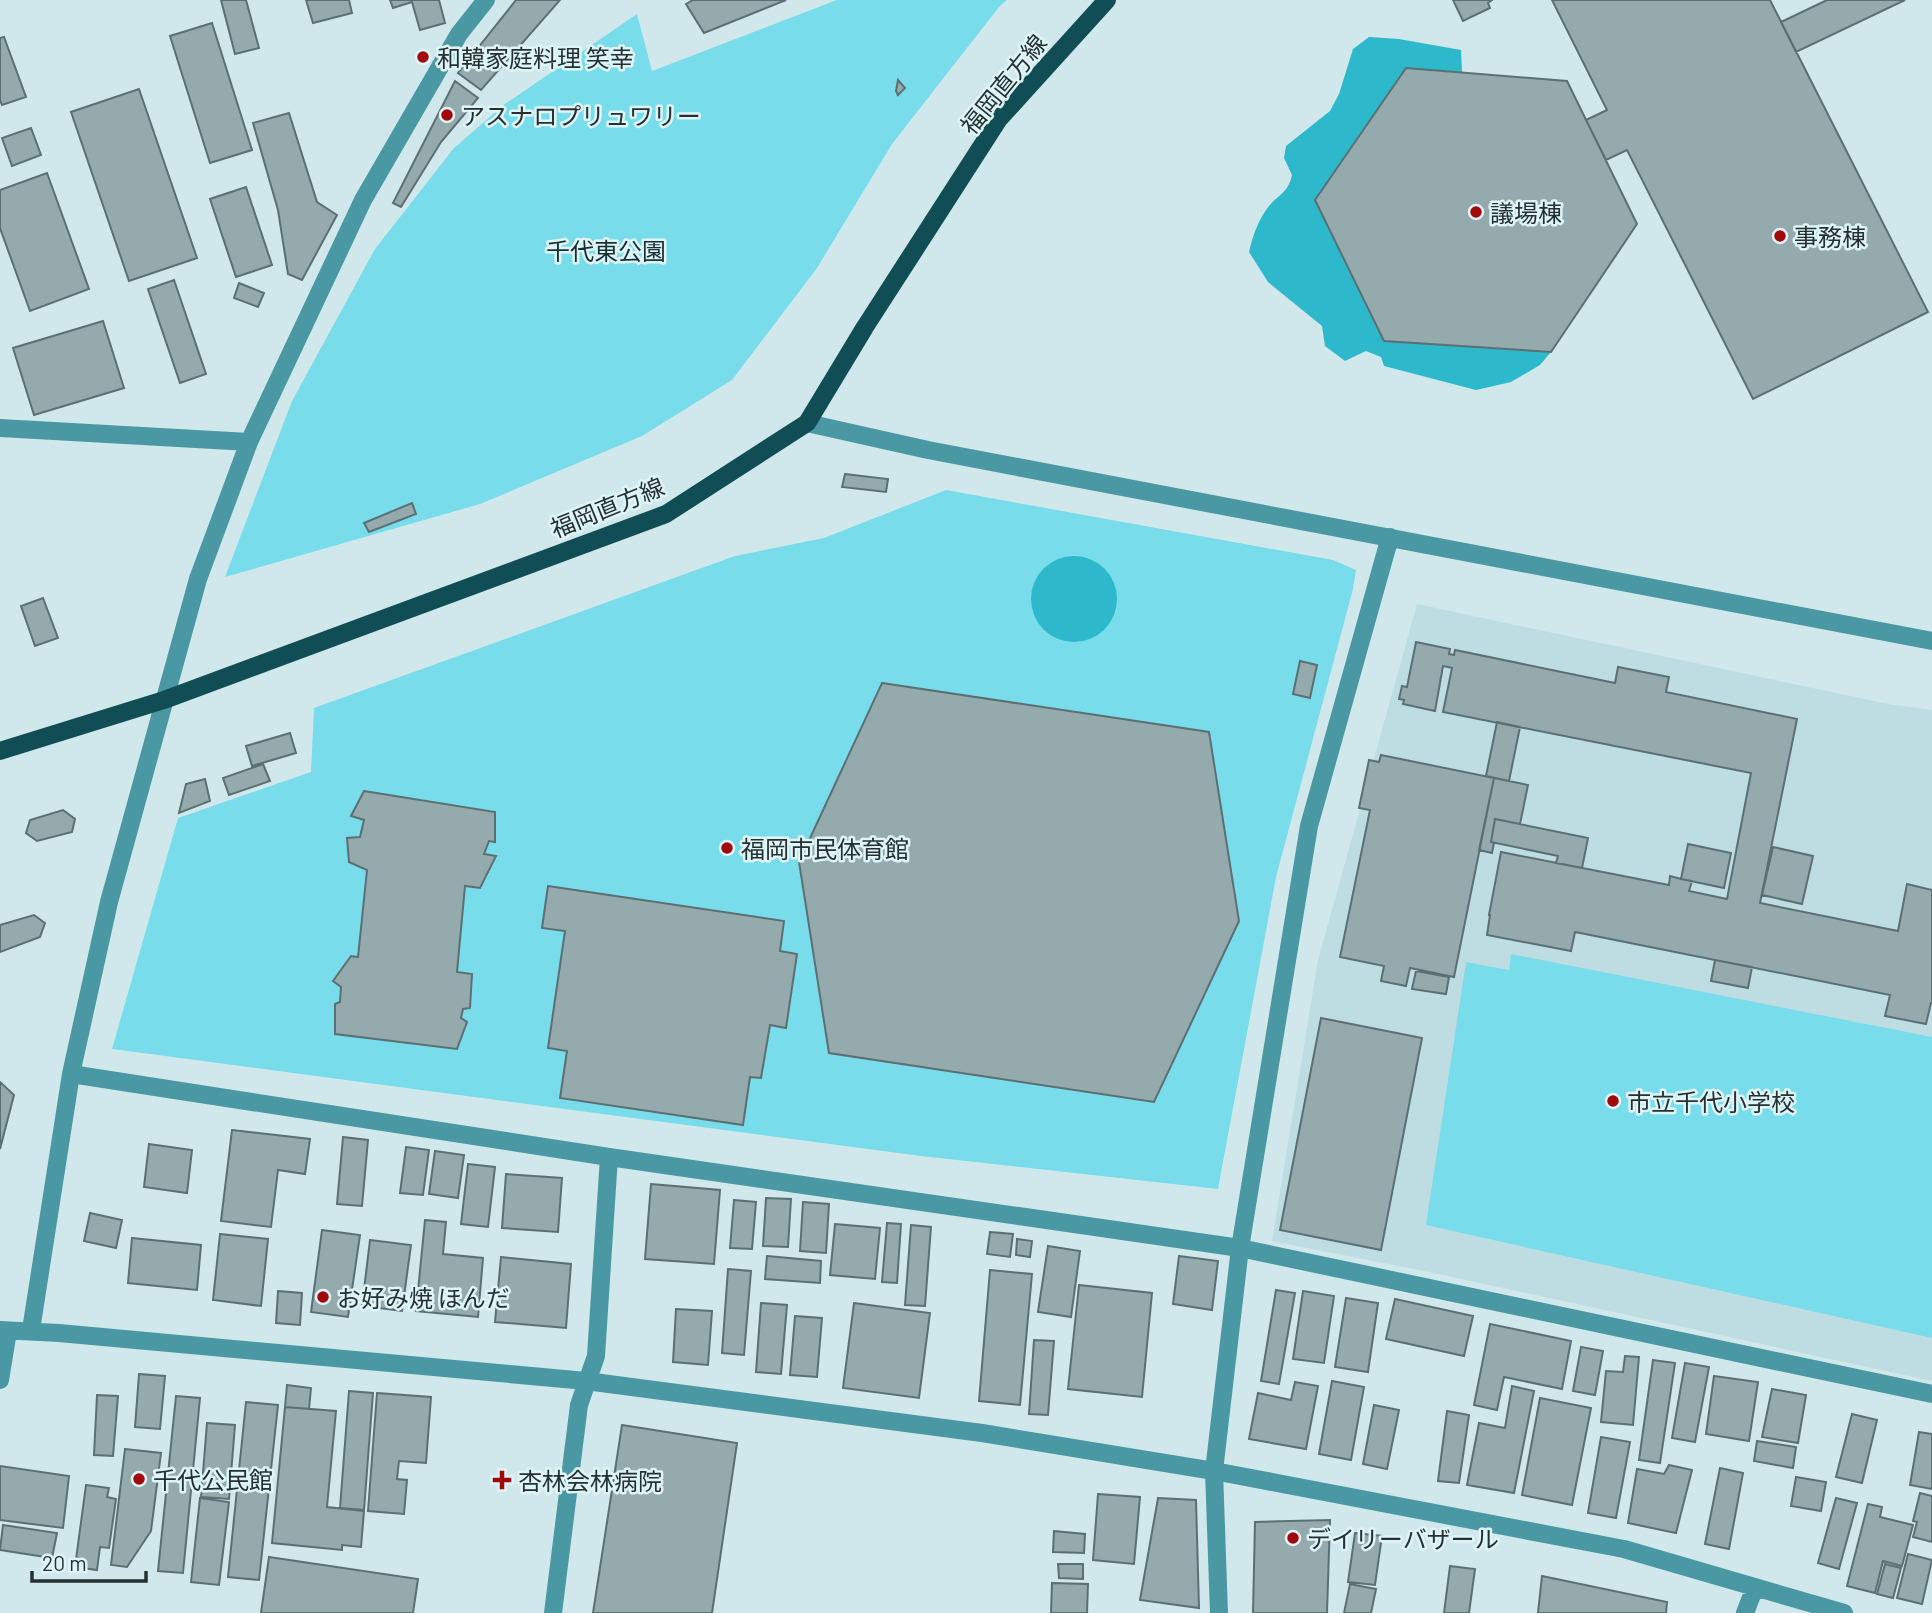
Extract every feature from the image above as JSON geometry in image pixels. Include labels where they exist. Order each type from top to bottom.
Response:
[{"type":"main road","name":"福岡直方線","points":[[0,751],[164,699],[666,514],[807,424],[865,327],[999,119],[1107,0]]},
{"type":"street","points":[[31,1330],[71,1074],[109,901],[198,579],[249,442],[363,200],[459,34],[486,0]]},
{"type":"street","points":[[807,424],[928,450],[1932,641]]},
{"type":"street","points":[[0,428],[249,442]]},
{"type":"street","points":[[1219,1613],[1214,1471],[1240,1248],[1309,826],[1390,537]]},
{"type":"street","points":[[71,1074],[609,1157],[1240,1248],[1932,1394]]},
{"type":"street","points":[[553,1613],[579,1405],[596,1356],[609,1157]]},
{"type":"street","points":[[0,1380],[4,1330],[31,1330],[586,1381],[982,1433],[1214,1471],[1623,1549],[1844,1613]]},
{"type":"street","points":[[1745,1613],[1755,1587]]},
{"type":"shaded area","points":[[1369,37],[1399,39],[1461,50],[1462,72],[1406,68],[1315,200],[1384,340],[1551,352],[1540,365],[1511,382],[1476,390],[1384,366],[1381,357],[1366,351],[1345,361],[1325,346],[1322,326],[1268,282],[1249,252],[1262,217],[1290,181],[1292,175],[1284,158],[1286,146],[1330,111],[1339,94],[1353,49]]},
{"type":"shaded area","points":[[1074,556],[1098,563],[1110,575],[1117,599],[1110,623],[1098,635],[1074,642],[1050,635],[1038,623],[1031,599],[1038,575],[1050,563]]},
{"type":"shaded area","name":"市立千代小学校","points":[[1417,604],[1888,704],[1932,710],[1932,1381],[1429,1272],[1272,1241],[1318,960]]},
{"type":"green space","name":"千代東公園","points":[[837,0],[1007,0],[892,144],[817,268],[732,380],[642,436],[480,504],[225,577],[292,401],[375,249],[454,148],[505,104],[637,14],[652,71]]},
{"type":"green space","name":"福岡市民体育館","points":[[946,490],[1333,560],[1356,570],[1276,877],[1218,1189],[921,1156],[112,1049],[178,818],[311,772],[314,708],[735,556],[824,538]]},
{"type":"green space","points":[[1511,954],[1932,1037],[1932,1338],[1426,1225],[1466,962],[1509,970]]},
{"type":"building","points":[[221,0],[246,0],[259,48],[235,54]]},
{"type":"building","points":[[306,0],[349,0],[352,13],[313,23]]},
{"type":"building","points":[[390,0],[439,0],[445,23],[420,30],[412,2],[393,8]]},
{"type":"building","points":[[516,0],[560,0],[481,90],[458,73]]},
{"type":"building","points":[[693,0],[786,0],[704,33],[686,4]]},
{"type":"building","points":[[1453,0],[1492,0],[1488,3],[1490,8],[1463,21]]},
{"type":"building","name":"事務棟","points":[[1552,0],[1770,0],[1928,312],[1753,399],[1627,150],[1606,160],[1586,120],[1607,110]]},
{"type":"building","points":[[1827,0],[1905,0],[1796,52],[1781,22]]},
{"type":"building","points":[[212,23],[252,150],[210,163],[170,36]]},
{"type":"building","points":[[4,37],[26,97],[2,105],[0,38]]},
{"type":"building","name":"議場棟","points":[[1406,68],[1567,81],[1637,224],[1551,352],[1384,341],[1315,200]]},
{"type":"building","points":[[898,80],[905,88],[898,95],[896,91]]},
{"type":"building","points":[[455,81],[478,98],[441,142],[401,207],[393,203]]},
{"type":"building","points":[[139,89],[197,258],[129,281],[71,112]]},
{"type":"building","points":[[289,113],[317,202],[337,215],[302,280],[288,274],[278,210],[253,123]]},
{"type":"building","points":[[31,128],[41,155],[12,166],[2,138]]},
{"type":"building","points":[[47,173],[89,289],[30,311],[0,228],[0,190]]},
{"type":"building","points":[[246,187],[272,265],[236,277],[210,199]]},
{"type":"building","points":[[174,280],[206,374],[180,383],[148,289]]},
{"type":"building","points":[[239,283],[264,293],[258,307],[234,298]]},
{"type":"building","points":[[103,321],[124,388],[34,415],[13,348]]},
{"type":"building","points":[[845,474],[888,479],[886,492],[842,487]]},
{"type":"building","points":[[412,503],[416,514],[369,532],[364,523]]},
{"type":"building","points":[[43,598],[58,638],[35,646],[21,606]]},
{"type":"building","points":[[1416,642],[1450,649],[1449,654],[1454,655],[1455,650],[1615,683],[1618,667],[1669,677],[1666,692],[1797,719],[1760,903],[1898,931],[1907,884],[1932,890],[1932,1003],[1926,1024],[1885,1016],[1890,995],[1575,932],[1571,951],[1487,935],[1501,852],[1669,885],[1670,876],[1692,881],[1689,891],[1727,899],[1751,773],[1443,712],[1452,668],[1443,666],[1435,711],[1403,704],[1404,700],[1399,699],[1402,686],[1407,687]]},
{"type":"building","points":[[1300,661],[1317,665],[1310,698],[1293,694]]},
{"type":"building","points":[[882,683],[1209,732],[1239,921],[1154,1102],[829,1053],[799,862]]},
{"type":"building","points":[[1497,722],[1520,727],[1509,781],[1486,776]]},
{"type":"building","points":[[290,733],[296,753],[252,766],[246,746]]},
{"type":"building","points":[[1381,755],[1494,778],[1454,977],[1410,968],[1406,986],[1381,981],[1384,966],[1340,957],[1370,810],[1359,808],[1369,760],[1379,762]]},
{"type":"building","points":[[263,764],[270,781],[229,795],[223,778]]},
{"type":"building","points":[[1494,778],[1528,785],[1520,824],[1495,819],[1492,853],[1479,850]]},
{"type":"building","points":[[205,779],[210,801],[179,813],[186,784]]},
{"type":"building","points":[[364,791],[495,812],[495,842],[489,841],[484,854],[496,856],[480,888],[465,886],[457,972],[472,974],[470,1008],[463,1009],[461,1018],[467,1022],[457,1049],[335,1034],[335,1004],[340,1002],[341,987],[333,981],[351,956],[358,957],[367,870],[349,862],[347,838],[360,837],[364,820],[351,816]]},
{"type":"building","points":[[63,810],[75,819],[72,832],[37,841],[26,833],[30,820]]},
{"type":"building","points":[[1495,819],[1588,838],[1582,868],[1556,863],[1558,856],[1491,842]]},
{"type":"building","points":[[1688,844],[1731,853],[1724,888],[1681,879]]},
{"type":"building","points":[[1773,847],[1813,856],[1802,904],[1762,895]]},
{"type":"building","points":[[548,886],[784,921],[780,951],[797,954],[786,1028],[770,1025],[761,1078],[750,1077],[743,1125],[560,1098],[567,1051],[548,1048],[565,931],[542,928]]},
{"type":"building","points":[[34,915],[45,923],[40,937],[0,952],[0,925]]},
{"type":"building","points":[[1715,960],[1752,967],[1748,988],[1711,981]]},
{"type":"building","points":[[1416,971],[1449,977],[1446,994],[1412,989]]},
{"type":"building","points":[[1321,1018],[1422,1038],[1381,1250],[1280,1230]]},
{"type":"building","points":[[0,1082],[14,1095],[0,1149]]},
{"type":"building","points":[[232,1130],[310,1139],[305,1174],[278,1170],[271,1227],[221,1221]]},
{"type":"building","points":[[343,1137],[368,1140],[362,1206],[337,1204]]},
{"type":"building","points":[[149,1144],[192,1150],[187,1193],[144,1187]]},
{"type":"building","points":[[406,1147],[429,1150],[423,1195],[400,1193]]},
{"type":"building","points":[[435,1151],[464,1155],[458,1198],[429,1194]]},
{"type":"building","points":[[468,1164],[495,1167],[488,1227],[461,1224]]},
{"type":"building","points":[[506,1174],[562,1178],[558,1232],[502,1228]]},
{"type":"building","points":[[651,1184],[720,1190],[714,1264],[645,1259]]},
{"type":"building","points":[[766,1198],[791,1199],[788,1247],[763,1246]]},
{"type":"building","points":[[734,1200],[756,1202],[752,1249],[730,1248]]},
{"type":"building","points":[[803,1202],[829,1204],[826,1253],[800,1251]]},
{"type":"building","points":[[90,1213],[122,1220],[116,1248],[84,1241]]},
{"type":"building","points":[[425,1220],[446,1222],[443,1254],[483,1258],[478,1317],[416,1311]]},
{"type":"building","points":[[887,1223],[901,1224],[897,1283],[882,1282]]},
{"type":"building","points":[[835,1224],[880,1228],[875,1279],[830,1275]]},
{"type":"building","points":[[911,1225],[931,1227],[925,1306],[905,1305]]},
{"type":"building","points":[[322,1230],[360,1235],[348,1317],[311,1312]]},
{"type":"building","points":[[990,1232],[1013,1234],[1010,1257],[987,1254]]},
{"type":"building","points":[[220,1234],[268,1239],[261,1306],[213,1300]]},
{"type":"building","points":[[132,1238],[201,1245],[197,1290],[128,1283]]},
{"type":"building","points":[[1017,1239],[1032,1241],[1030,1257],[1016,1255]]},
{"type":"building","points":[[370,1240],[411,1245],[402,1311],[362,1306]]},
{"type":"building","points":[[1048,1246],[1080,1251],[1071,1317],[1038,1312]]},
{"type":"building","points":[[767,1256],[821,1261],[820,1283],[765,1279]]},
{"type":"building","points":[[1179,1256],[1218,1261],[1212,1310],[1173,1304]]},
{"type":"building","points":[[501,1257],[571,1264],[566,1328],[495,1322]]},
{"type":"building","points":[[728,1269],[751,1271],[744,1355],[722,1353]]},
{"type":"building","points":[[990,1270],[1032,1274],[1020,1405],[979,1401]]},
{"type":"building","points":[[1079,1285],[1152,1293],[1142,1397],[1068,1389]]},
{"type":"building","points":[[1276,1290],[1295,1293],[1279,1384],[1261,1381]]},
{"type":"building","points":[[278,1291],[302,1293],[300,1325],[276,1323]]},
{"type":"building","points":[[1303,1291],[1334,1296],[1324,1363],[1293,1359]]},
{"type":"building","points":[[1346,1298],[1378,1303],[1368,1372],[1335,1367]]},
{"type":"building","points":[[1395,1299],[1473,1316],[1464,1356],[1386,1339]]},
{"type":"building","points":[[761,1303],[787,1305],[781,1374],[756,1372]]},
{"type":"building","points":[[854,1303],[930,1313],[919,1398],[843,1388]]},
{"type":"building","points":[[676,1309],[712,1311],[708,1365],[673,1362]]},
{"type":"building","points":[[795,1316],[822,1318],[817,1377],[790,1375]]},
{"type":"building","points":[[1490,1324],[1571,1341],[1562,1389],[1504,1377],[1497,1410],[1474,1405]]},
{"type":"building","points":[[1034,1340],[1054,1341],[1048,1415],[1029,1414]]},
{"type":"building","points":[[1581,1347],[1603,1351],[1595,1395],[1573,1391]]},
{"type":"building","points":[[1625,1356],[1639,1357],[1633,1425],[1601,1422],[1606,1371],[1623,1372]]},
{"type":"building","points":[[1653,1360],[1675,1363],[1660,1463],[1639,1460]]},
{"type":"building","points":[[1685,1363],[1709,1367],[1695,1442],[1672,1438]]},
{"type":"building","points":[[139,1374],[165,1376],[160,1429],[135,1427]]},
{"type":"building","points":[[1714,1376],[1758,1382],[1749,1441],[1706,1434]]},
{"type":"building","points":[[1332,1381],[1364,1387],[1351,1460],[1319,1454]]},
{"type":"building","points":[[1295,1382],[1318,1386],[1306,1449],[1249,1439],[1258,1393],[1291,1400]]},
{"type":"building","points":[[287,1385],[311,1388],[309,1409],[285,1407]]},
{"type":"building","points":[[1512,1386],[1534,1391],[1514,1493],[1467,1485],[1479,1423],[1505,1428]]},
{"type":"building","points":[[1772,1389],[1806,1395],[1798,1443],[1762,1437]]},
{"type":"building","points":[[349,1391],[373,1393],[364,1510],[340,1508]]},
{"type":"building","points":[[377,1393],[431,1397],[426,1463],[399,1461],[397,1479],[407,1480],[404,1514],[368,1511]]},
{"type":"building","points":[[97,1395],[118,1396],[113,1456],[94,1455]]},
{"type":"building","points":[[176,1396],[200,1398],[183,1573],[158,1571]]},
{"type":"building","points":[[1540,1398],[1591,1408],[1572,1505],[1522,1495]]},
{"type":"building","points":[[246,1402],[278,1405],[259,1580],[228,1577]]},
{"type":"building","points":[[1374,1405],[1399,1410],[1387,1469],[1363,1464]]},
{"type":"building","points":[[285,1407],[336,1411],[327,1507],[364,1511],[361,1547],[342,1545],[342,1550],[272,1543]]},
{"type":"building","points":[[1447,1411],[1469,1415],[1459,1483],[1438,1481]]},
{"type":"building","points":[[1852,1414],[1877,1420],[1862,1483],[1836,1477]]},
{"type":"building","points":[[207,1423],[235,1425],[229,1499],[201,1497]]},
{"type":"building","points":[[622,1425],[737,1443],[712,1613],[593,1613]]},
{"type":"building","points":[[1919,1432],[1932,1434],[1932,1489],[1910,1485]]},
{"type":"building","points":[[1601,1437],[1630,1442],[1616,1518],[1588,1513]]},
{"type":"building","points":[[1757,1441],[1796,1447],[1793,1468],[1754,1461]]},
{"type":"building","points":[[125,1449],[161,1453],[151,1531],[127,1567],[111,1565]]},
{"type":"building","points":[[1669,1465],[1692,1470],[1676,1533],[1628,1523],[1637,1469],[1664,1474]]},
{"type":"building","points":[[0,1466],[69,1476],[63,1528],[0,1520]]},
{"type":"building","points":[[1720,1468],[1743,1473],[1729,1549],[1705,1544]]},
{"type":"building","points":[[1796,1477],[1826,1482],[1821,1511],[1791,1506]]},
{"type":"building","points":[[86,1485],[109,1488],[107,1497],[116,1499],[109,1548],[100,1547],[97,1570],[75,1567]]},
{"type":"building","points":[[1920,1493],[1932,1496],[1932,1542],[1913,1537],[1917,1522],[1913,1521]]},
{"type":"building","points":[[1098,1494],[1140,1497],[1134,1564],[1093,1560]]},
{"type":"building","points":[[200,1498],[229,1502],[219,1585],[191,1582]]},
{"type":"building","points":[[1158,1498],[1196,1500],[1199,1608],[1140,1600]]},
{"type":"building","points":[[1836,1498],[1857,1503],[1839,1569],[1818,1563]]},
{"type":"building","points":[[1868,1504],[1882,1507],[1880,1517],[1913,1525],[1902,1566],[1883,1561],[1875,1593],[1847,1586]]},
{"type":"building","points":[[1330,1520],[1327,1613],[1253,1613],[1255,1522]]},
{"type":"building","points":[[3,1525],[57,1533],[52,1558],[0,1550]]},
{"type":"building","points":[[1054,1531],[1085,1534],[1084,1553],[1053,1552]]},
{"type":"building","points":[[1355,1533],[1382,1536],[1375,1585],[1348,1582]]},
{"type":"building","points":[[1908,1554],[1932,1560],[1922,1604],[1897,1598]]},
{"type":"building","points":[[269,1557],[418,1579],[413,1613],[261,1613]]},
{"type":"building","points":[[1058,1564],[1083,1564],[1083,1579],[1059,1578]]},
{"type":"building","points":[[1885,1564],[1901,1568],[1893,1598],[1877,1594]]},
{"type":"building","points":[[1450,1566],[1475,1569],[1469,1613],[1444,1613]]},
{"type":"building","points":[[1542,1576],[1667,1602],[1666,1613],[1538,1613]]},
{"type":"building","points":[[1052,1583],[1088,1584],[1087,1613],[1051,1613]]},
{"type":"building","points":[[1350,1584],[1376,1589],[1371,1613],[1344,1613]]},
{"type":"place","name":"和韓家庭料理 笑幸","points":[[423,57]]},
{"type":"place","name":"アスナロプリュワリー","points":[[447,115]]},
{"type":"place","name":"議場棟","points":[[1476,212]]},
{"type":"place","name":"事務棟","points":[[1780,236]]},
{"type":"place","name":"福岡市民体育館","points":[[727,848]]},
{"type":"place","name":"市立千代小学校","points":[[1613,1101]]},
{"type":"place","name":"お好み焼 ほんだ","points":[[323,1297]]},
{"type":"place","name":"千代公民館","points":[[139,1479]]},
{"type":"place","name":"杏林会林病院","points":[[502,1480]]},
{"type":"place","name":"デイリーバザール","points":[[1293,1538]]}]
